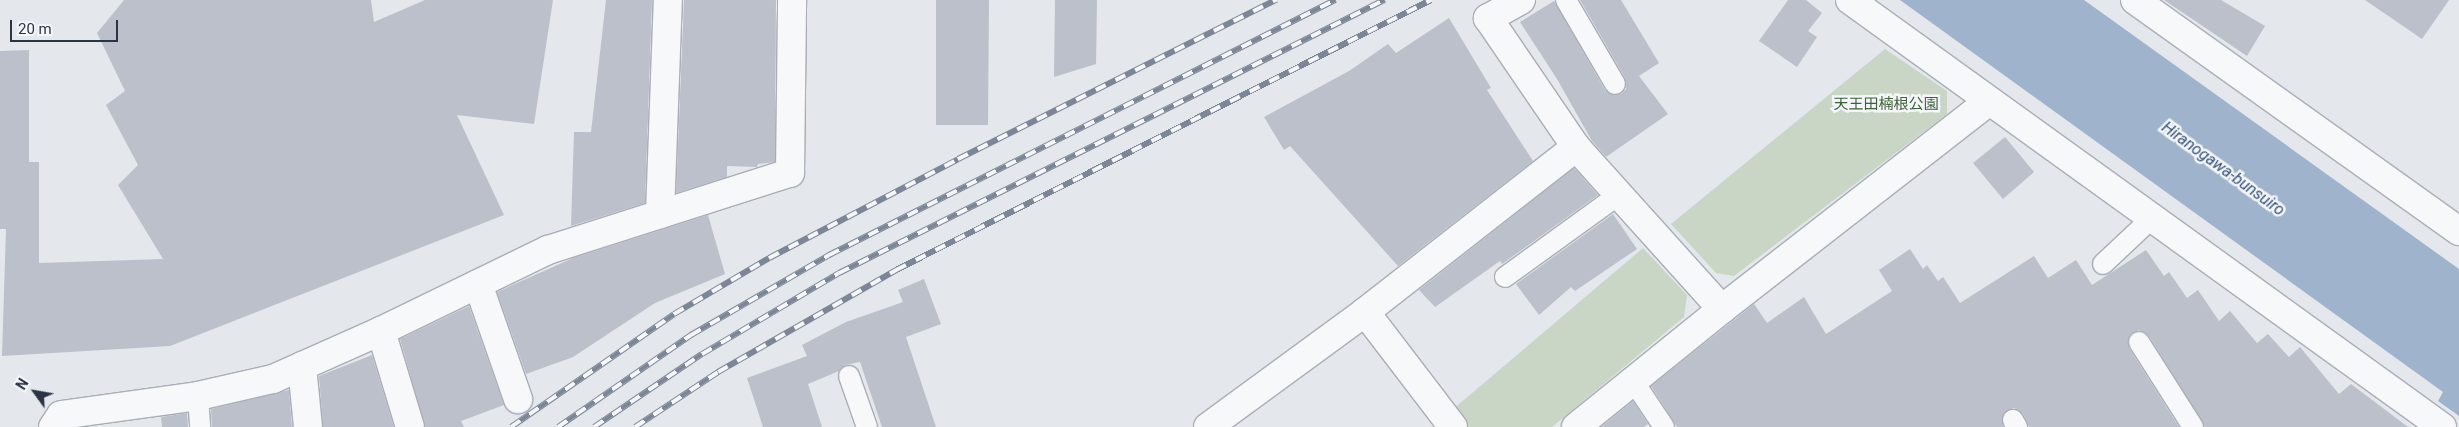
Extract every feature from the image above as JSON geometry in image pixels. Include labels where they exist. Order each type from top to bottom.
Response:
[{"type":"street","points":[[660,214],[668,0]]},
{"type":"street","points":[[53,427],[61,415],[198,396],[272,379],[381,331],[548,250],[790,173],[792,0]]},
{"type":"street","points":[[1521,0],[1488,18],[1576,146],[1618,196],[1722,309]]},
{"type":"street","points":[[1850,0],[1988,102],[2442,427]]},
{"type":"street","points":[[2135,0],[2459,231]]},
{"type":"street","points":[[1576,427],[1722,309],[1988,102]]},
{"type":"street","points":[[1208,427],[1365,312],[1576,146]]},
{"type":"street","points":[[478,284],[518,399]]},
{"type":"street","points":[[1365,312],[1453,427]]},
{"type":"street","points":[[381,331],[410,427]]},
{"type":"street","points":[[302,366],[308,427]]},
{"type":"street","points":[[2456,427],[2459,424]]},
{"type":"lane","points":[[1566,0],[1615,84]]},
{"type":"lane","points":[[1505,277],[1618,196]]},
{"type":"lane","points":[[2103,264],[2152,220]]},
{"type":"lane","points":[[2139,342],[2193,427]]},
{"type":"lane","points":[[849,376],[867,427]]},
{"type":"lane","points":[[1634,382],[1664,427]]},
{"type":"lane","points":[[198,396],[200,427]]},
{"type":"green space","name":"天王田楠根公園","points":[[1885,49],[1947,91],[1947,114],[1734,276],[1716,273],[1671,224]]},
{"type":"green space","points":[[1643,248],[1687,295],[1684,317],[1552,427],[1464,427],[1452,410]]},
{"type":"water","name":"Hiranogawa-bunsuiro","points":[[1900,0],[2084,0],[2459,269],[2459,416],[2438,401],[2443,392]]},
{"type":"building","points":[[124,0],[371,0],[374,22],[425,0],[553,0],[534,124],[457,115],[504,215],[170,346],[2,356],[6,229],[0,229],[0,51],[29,50],[29,162],[39,162],[39,263],[163,259],[118,185],[138,165],[106,105],[125,91],[97,33]]},
{"type":"building","points":[[606,0],[652,0],[645,203],[571,226],[574,132],[591,132]]},
{"type":"building","points":[[684,0],[776,0],[775,162],[758,164],[757,167],[727,166],[727,177],[676,193]]},
{"type":"building","points":[[936,0],[989,0],[988,125],[936,125]]},
{"type":"building","points":[[1055,0],[1097,0],[1096,64],[1054,77]]},
{"type":"building","points":[[1580,0],[1621,0],[1659,63],[1639,76],[1668,114],[1606,157],[1592,141],[1557,79],[1520,22],[1554,1],[1605,90],[1610,94],[1621,94],[1626,89],[1625,78]]},
{"type":"building","points":[[1788,0],[1806,0],[1822,13],[1808,31],[1817,37],[1797,67],[1759,41]]},
{"type":"building","points":[[2164,0],[2221,0],[2265,26],[2247,56]]},
{"type":"building","points":[[2365,0],[2449,0],[2422,39]]},
{"type":"building","points":[[1449,18],[1491,88],[1487,90],[1533,161],[1398,266],[1290,146],[1284,150],[1264,117],[1349,71],[1388,44],[1396,53]]},
{"type":"building","points":[[2005,137],[2034,172],[2003,199],[1973,163]]},
{"type":"building","points":[[1574,168],[1598,195],[1502,264],[1500,261],[1435,307],[1419,290]]},
{"type":"building","points":[[1613,214],[1637,249],[1575,291],[1571,287],[1539,315],[1516,284]]},
{"type":"building","points":[[708,215],[725,274],[655,303],[573,357],[526,374],[497,292],[573,258]]},
{"type":"building","points":[[1910,249],[1923,269],[1927,265],[1938,281],[1943,277],[1960,303],[2034,256],[2048,278],[2076,260],[2092,285],[2146,250],[2164,276],[2169,272],[2187,298],[2198,290],[2219,321],[2230,311],[2257,343],[2268,334],[2289,357],[2300,347],[2339,394],[2351,384],[2408,427],[2205,427],[2149,336],[2139,330],[2129,336],[2129,348],[2179,427],[2029,427],[2023,414],[2014,408],[2003,414],[2003,427],[1677,427],[1651,386],[1754,304],[1767,323],[1804,297],[1826,334],[1892,291],[1879,270]]},
{"type":"building","points":[[924,279],[941,324],[906,337],[936,427],[882,427],[860,362],[845,365],[839,371],[808,384],[822,427],[763,427],[747,378],[807,356],[802,345],[846,322],[903,302],[898,290]]},
{"type":"building","points":[[469,306],[504,405],[461,421],[464,427],[425,427],[400,339]]},
{"type":"building","points":[[372,355],[394,427],[323,427],[319,376]]},
{"type":"building","points":[[289,390],[292,427],[212,427],[211,409]]},
{"type":"building","points":[[1633,401],[1648,424],[1644,427],[1601,427]]},
{"type":"building","points":[[187,413],[188,427],[162,427],[161,417]]},
{"type":"railway","points":[[511,427],[674,314],[769,258],[958,159],[1276,0]]},
{"type":"railway","points":[[558,427],[691,335],[829,255],[1335,0]]},
{"type":"railway","points":[[594,427],[702,354],[839,273],[1384,0]]},
{"type":"railway","points":[[635,427],[718,372],[896,270],[1431,0]]}]
